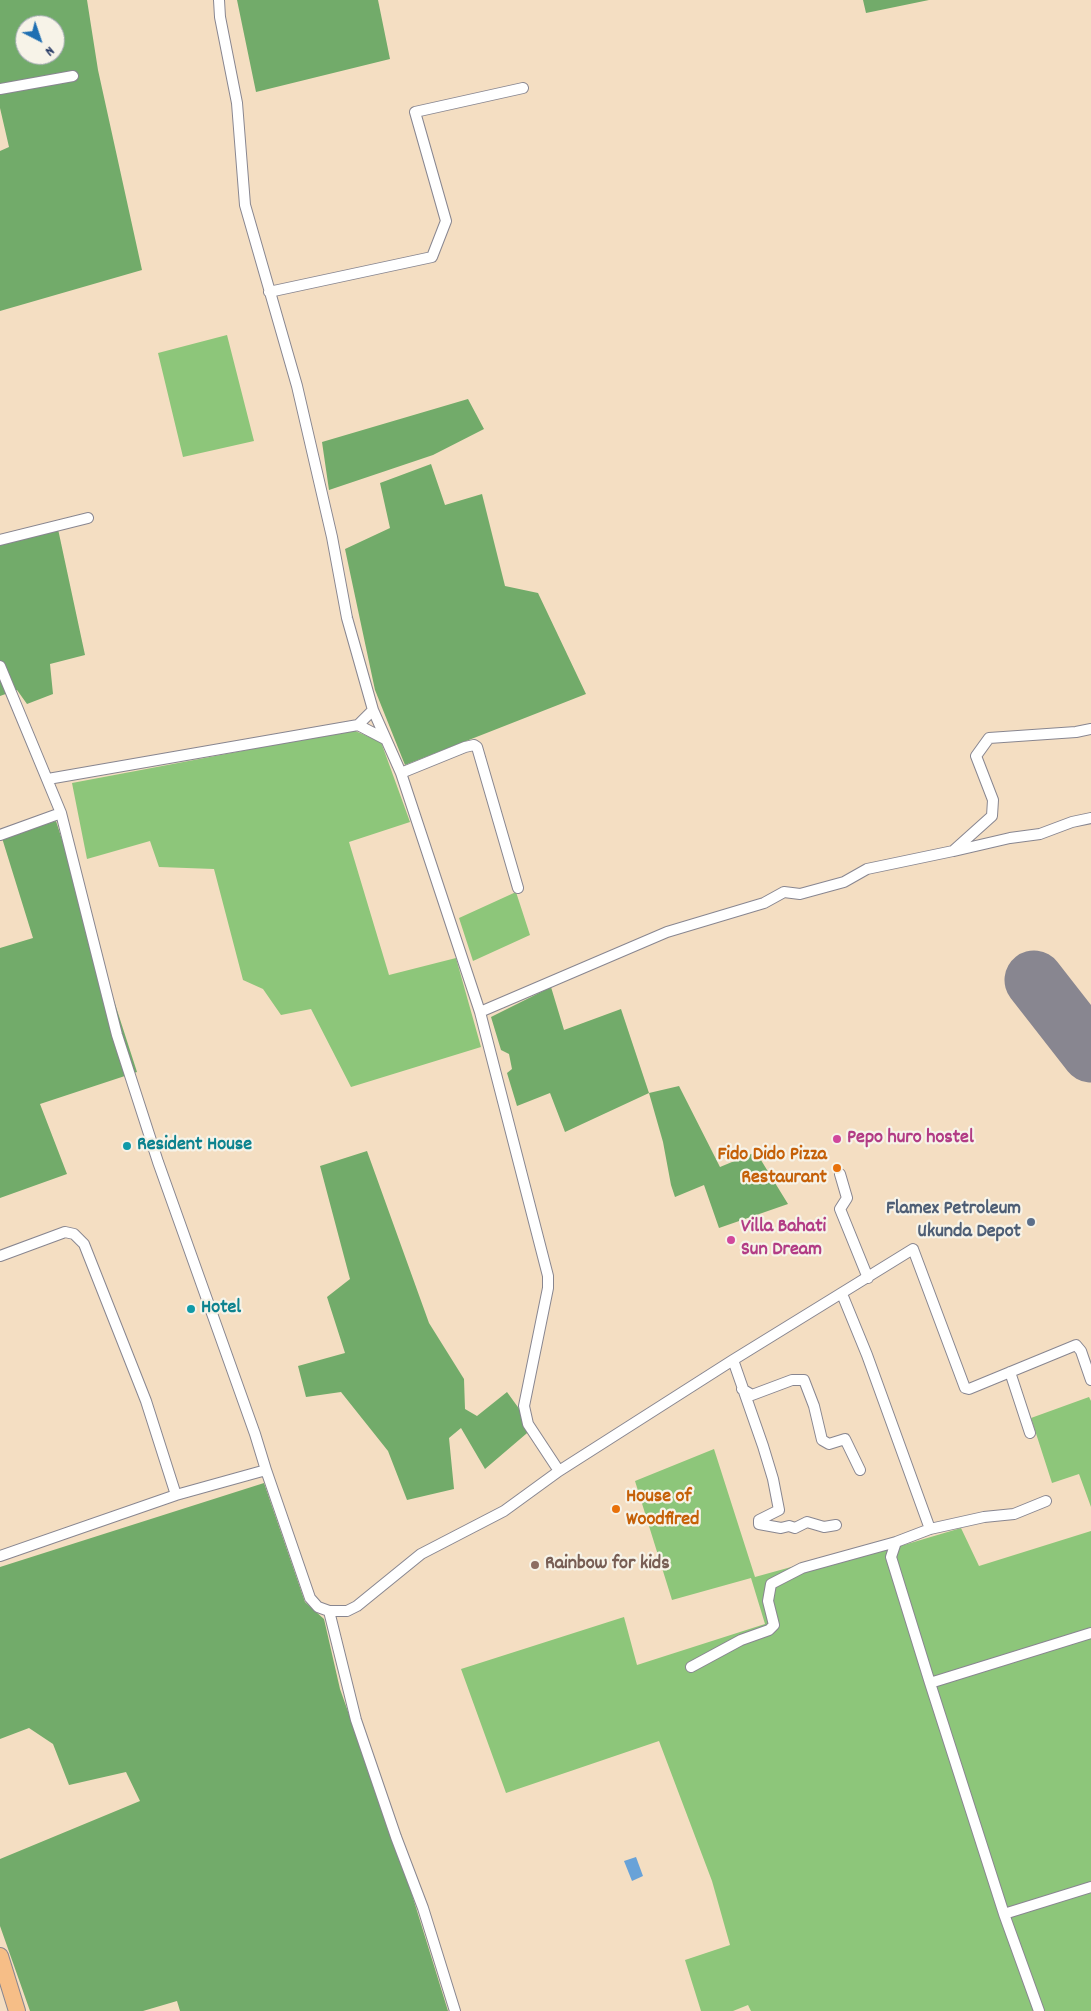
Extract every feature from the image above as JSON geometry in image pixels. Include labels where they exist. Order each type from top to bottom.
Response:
[{"type":"main road","points":[[0,1956],[16,2011]]},
{"type":"street","points":[[219,0],[220,17],[237,103],[245,205],[297,386],[332,537],[347,618],[373,710],[400,773],[480,1012],[548,1276],[548,1288],[524,1406],[525,1415],[559,1471]]},
{"type":"street","points":[[0,89],[73,76]]},
{"type":"street","points":[[269,292],[432,257],[446,221],[415,112],[523,88]]},
{"type":"street","points":[[0,540],[88,518]]},
{"type":"street","points":[[0,666],[61,813],[117,1035],[158,1162],[310,1598],[318,1607],[330,1611],[347,1611],[356,1606],[421,1554],[492,1518],[559,1471],[733,1360],[913,1249],[922,1269],[963,1387],[969,1389],[1076,1345],[1081,1351],[1091,1380]]},
{"type":"street","points":[[48,779],[358,725],[373,710]]},
{"type":"street","points":[[358,725],[385,739]]},
{"type":"street","points":[[953,851],[992,816],[993,800],[976,756],[989,738],[1076,732],[1091,728]]},
{"type":"street","points":[[400,773],[465,747],[474,744],[478,747],[518,888]]},
{"type":"street","points":[[0,834],[61,813]]},
{"type":"street","points":[[480,1012],[666,932],[764,903],[784,892],[800,894],[844,882],[867,870],[1010,838],[1040,834],[1072,822],[1091,818]]},
{"type":"street","points":[[840,1174],[847,1198],[840,1209],[868,1278]]},
{"type":"street","points":[[0,1256],[64,1232],[74,1234],[84,1244],[146,1401],[176,1495]]},
{"type":"street","points":[[842,1294],[868,1355],[930,1530]]},
{"type":"street","points":[[733,1360],[766,1454],[779,1510],[759,1520],[760,1524],[781,1528],[789,1526],[795,1528],[807,1522],[824,1527],[836,1525]]},
{"type":"street","points":[[1010,1372],[1030,1433]]},
{"type":"street","points":[[742,1389],[752,1395],[792,1380],[804,1380],[814,1406],[822,1440],[829,1444],[844,1439],[860,1470]]},
{"type":"street","points":[[0,1556],[176,1495],[266,1470]]},
{"type":"street","points":[[691,1666],[741,1640],[769,1630],[774,1625],[768,1601],[771,1584],[802,1568],[896,1542],[930,1530],[984,1517],[1014,1514],[1046,1501]]},
{"type":"street","points":[[896,1542],[891,1557],[1004,1914],[1039,2011]]},
{"type":"street","points":[[330,1611],[356,1720],[396,1837],[423,1908],[455,2011]]},
{"type":"street","points":[[930,1683],[1091,1633]]},
{"type":"street","points":[[1004,1914],[1091,1887]]},
{"type":"green space","points":[[0,0],[87,0],[98,70],[142,270],[0,311],[0,151],[9,147],[0,108]]},
{"type":"green space","points":[[237,0],[378,0],[390,59],[256,92]]},
{"type":"green space","points":[[863,0],[929,0],[866,13]]},
{"type":"green space","points":[[227,335],[254,441],[183,457],[158,353]]},
{"type":"green space","points":[[468,399],[484,429],[433,455],[329,490],[322,442]]},
{"type":"green space","points":[[431,464],[445,505],[482,494],[505,586],[538,593],[586,694],[405,765],[375,690],[345,549],[390,528],[380,483]]},
{"type":"green space","points":[[58,529],[85,655],[50,664],[53,694],[27,704],[17,690],[0,696],[0,543]]},
{"type":"green space","points":[[353,730],[381,742],[410,822],[349,842],[389,975],[456,958],[481,1047],[351,1087],[311,1009],[281,1015],[263,989],[243,980],[214,869],[159,867],[150,841],[87,859],[72,783]]},
{"type":"green space","points":[[56,821],[137,1072],[40,1104],[67,1174],[0,1198],[0,948],[33,938],[2,838]]},
{"type":"green space","points":[[516,892],[530,935],[473,961],[459,918]]},
{"type":"green space","points":[[551,987],[564,1030],[621,1009],[649,1093],[565,1132],[550,1093],[517,1106],[507,1073],[512,1069],[509,1054],[501,1050],[491,1017]]},
{"type":"green space","points":[[679,1086],[720,1167],[756,1152],[788,1204],[719,1228],[704,1185],[675,1197],[663,1142],[649,1093]]},
{"type":"green space","points":[[367,1151],[429,1323],[464,1379],[465,1409],[477,1416],[507,1392],[533,1428],[485,1469],[461,1428],[449,1438],[454,1489],[407,1500],[388,1451],[341,1392],[306,1397],[298,1366],[345,1353],[327,1297],[350,1279],[320,1166]]},
{"type":"green space","points":[[1089,1397],[1091,1401],[1091,1507],[1079,1474],[1052,1483],[1031,1418]]},
{"type":"green space","points":[[714,1449],[755,1577],[878,1543],[887,1550],[961,1528],[979,1566],[1091,1531],[1091,2011],[751,2011],[748,2005],[733,2011],[701,2011],[685,1960],[730,1945],[712,1881],[659,1741],[506,1793],[461,1669],[624,1617],[637,1665],[765,1624],[751,1578],[672,1600],[635,1481]]},
{"type":"green space","points":[[264,1483],[305,1602],[324,1619],[340,1689],[405,1872],[448,2011],[180,2011],[177,2001],[143,2011],[30,2011],[0,1926],[0,1859],[140,1801],[126,1772],[69,1785],[53,1744],[29,1728],[0,1739],[0,1567]]},
{"type":"water","points":[[636,1857],[643,1876],[632,1881],[624,1861]]},
{"type":"runway","points":[[1034,980],[1091,1053]]},
{"type":"place","name":"Pepo huro hostel","points":[[837,1139]]},
{"type":"place","name":"Resident House","points":[[127,1146]]},
{"type":"place","name":"Fido Dido Pizza Restaurant","points":[[837,1168]]},
{"type":"place","name":"Flamex Petroleum Ukunda Depot","points":[[1031,1222]]},
{"type":"place","name":"Villa Bahati Sun Dream","points":[[731,1240]]},
{"type":"place","name":"Hotel","points":[[191,1309]]},
{"type":"place","name":"House of Woodfired","points":[[616,1509]]},
{"type":"place","name":"Rainbow for kids","points":[[535,1565]]}]
